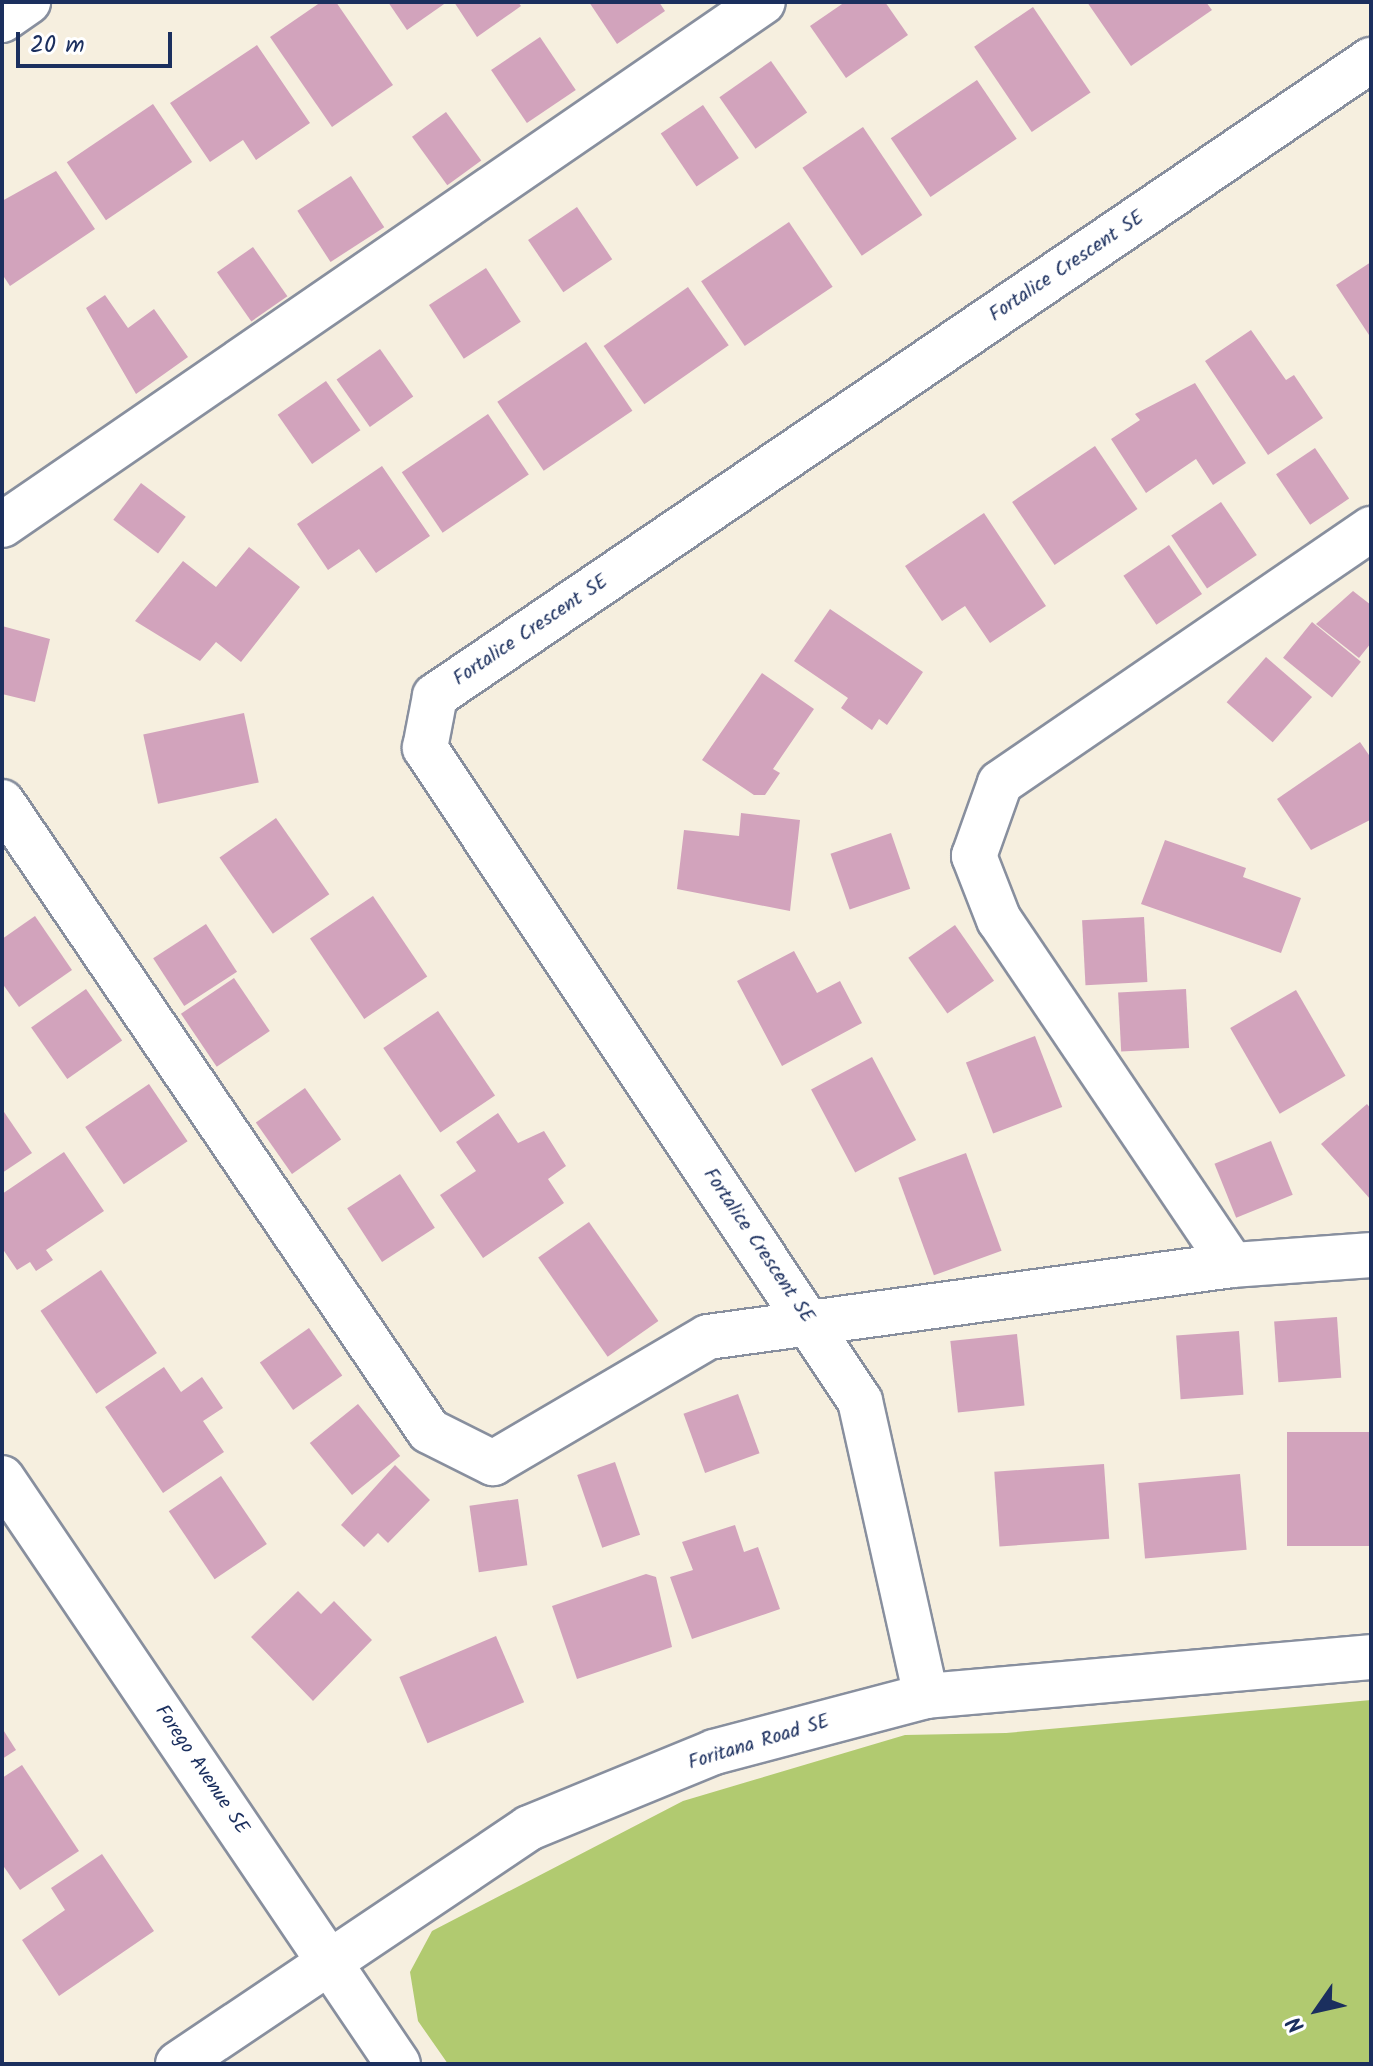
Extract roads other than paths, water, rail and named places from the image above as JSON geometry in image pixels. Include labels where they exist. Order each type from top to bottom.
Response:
[{"type":"street","points":[[2,20],[28,2]]},
{"type":"street","points":[[2,525],[763,2]]},
{"type":"street","name":"Fortalice Crescent SE","points":[[926,1696],[860,1401],[425,748],[435,696],[1371,60]]},
{"type":"street","points":[[1232,1265],[999,920],[974,856],[1000,783],[1371,529]]},
{"type":"street","points":[[2,802],[429,1431],[493,1463],[708,1337],[811,1326],[1232,1265],[1371,1255]]},
{"type":"street","name":"Forego Avenue SE","points":[[2,1478],[398,2064]]},
{"type":"street","name":"Foritana Road SE","points":[[178,2064],[529,1828],[714,1752],[926,1696],[1371,1657]]}]
